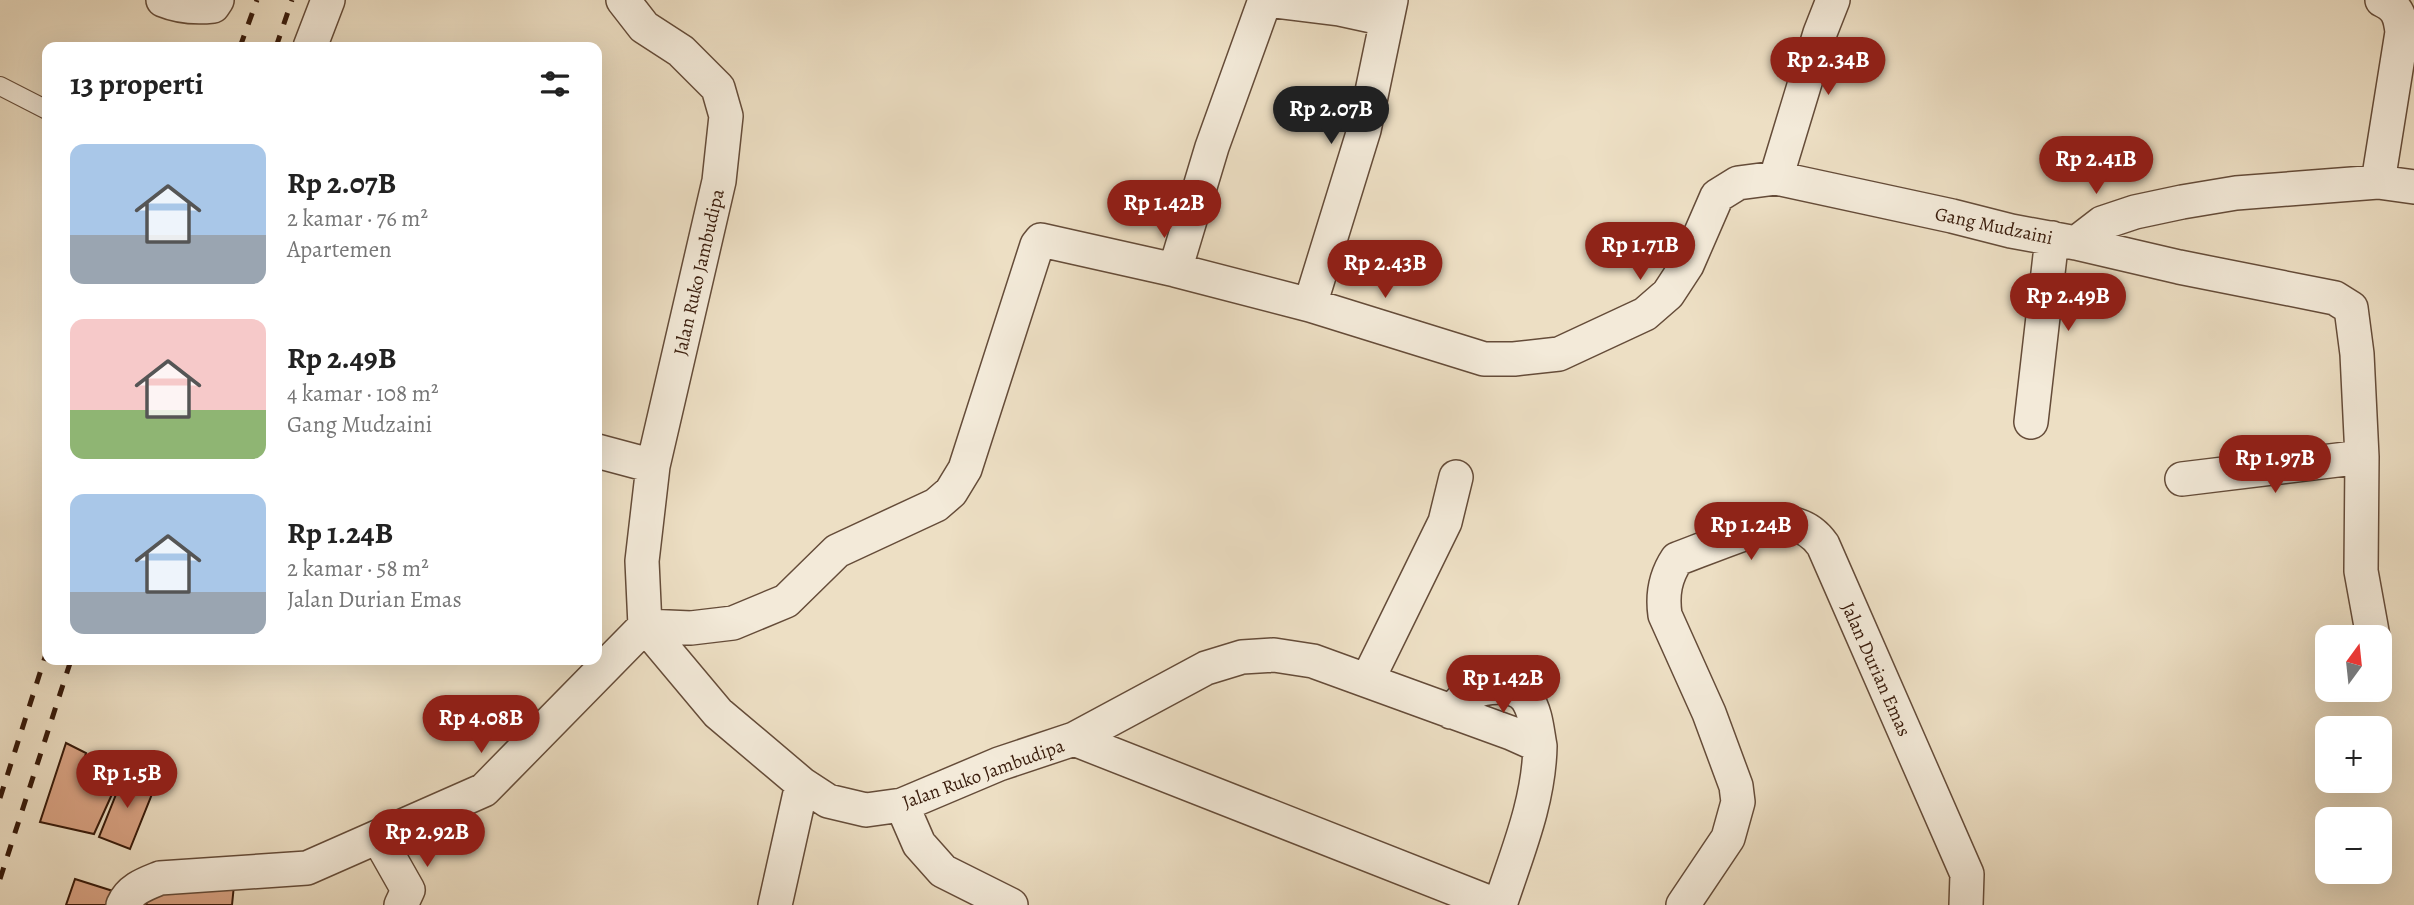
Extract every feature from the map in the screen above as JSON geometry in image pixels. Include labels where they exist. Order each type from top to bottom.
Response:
[{"type":"street","points":[[163,0],[178,6],[198,8],[213,6],[217,0]]},
{"type":"street","points":[[312,42],[328,0]]},
{"type":"street","name":"Jalan Ruko Jambudipa","points":[[623,0],[644,27],[681,51],[719,88],[726,116],[719,181],[653,466],[642,561],[645,626],[718,713],[802,784],[828,801],[866,810],[902,805],[999,764],[1074,739],[1498,905]]},
{"type":"street","points":[[1175,270],[1212,147],[1266,0],[1339,9],[1388,10],[1364,130],[1310,305]]},
{"type":"street","points":[[1776,178],[1820,33],[1833,0]]},
{"type":"street","points":[[2378,182],[2402,32],[2401,15],[2395,7],[2382,0]]},
{"type":"street","name":"Gang Mudzaini","points":[[645,626],[691,628],[733,623],[786,601],[837,551],[936,505],[951,492],[965,469],[1000,355],[1041,240],[1175,270],[1310,305],[1484,359],[1514,359],[1559,354],[1645,314],[1668,294],[1687,265],[1717,196],[1738,183],[1776,178],[1952,216],[2011,232],[2064,241],[2102,223],[2135,212],[2236,193],[2378,182],[2414,187]]},
{"type":"street","points":[[2031,422],[2064,241],[2335,299],[2351,308],[2356,344],[2362,457],[2361,571],[2371,625]]},
{"type":"street","points":[[602,452],[653,466]]},
{"type":"street","points":[[2182,479],[2362,457]]},
{"type":"street","points":[[1368,679],[1446,522],[1456,477]]},
{"type":"street","name":"Jalan Durian Emas","points":[[1683,905],[1728,838],[1738,802],[1736,786],[1709,713],[1665,615],[1663,601],[1667,580],[1677,559],[1784,523],[1806,528],[1816,534],[1823,545],[1967,874],[1966,905]]},
{"type":"street","points":[[123,905],[140,886],[160,878],[307,868],[484,790],[645,626]]},
{"type":"street","points":[[1074,739],[1206,668],[1242,657],[1274,655],[1313,661],[1368,679],[1511,733],[1540,746],[1539,774],[1532,808],[1498,905]]},
{"type":"street","points":[[775,905],[802,784]]},
{"type":"street","points":[[902,805],[919,844],[943,871],[1011,905]]},
{"type":"street","points":[[378,837],[411,900]]},
{"type":"lane","points":[[0,86],[42,107]]},
{"type":"building","points":[[66,743],[86,753],[82,768],[97,771],[100,759],[123,770],[94,834],[40,822]]},
{"type":"building","points":[[125,772],[156,784],[130,849],[99,837]]},
{"type":"building","points":[[75,879],[116,892],[112,905],[66,905]]},
{"type":"building","points":[[234,885],[232,905],[146,905],[152,888]]},
{"type":"railway","points":[[242,42],[257,0]]},
{"type":"railway","points":[[278,42],[292,0]]},
{"type":"railway","points":[[0,798],[43,665]]},
{"type":"railway","points":[[0,879],[69,665]]}]
